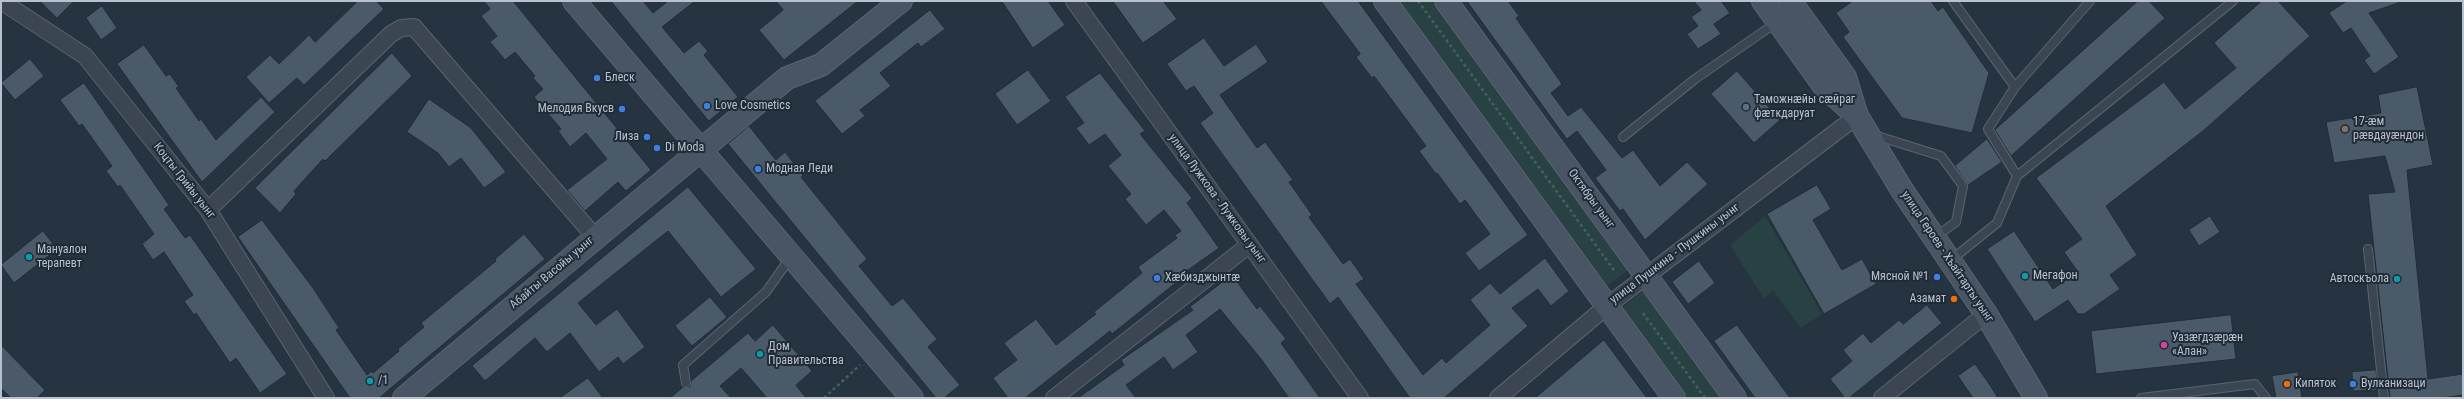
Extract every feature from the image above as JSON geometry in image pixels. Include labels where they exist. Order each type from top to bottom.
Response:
[{"type":"street","name":"Коцты Грийы уынг","points":[[1,1],[85,56],[208,210],[326,398]]},
{"type":"street","points":[[574,1],[912,398]]},
{"type":"street","name":"Абайты Васойы уынг","points":[[404,398],[595,237],[702,151],[787,78],[821,65],[901,1]]},
{"type":"street","name":"улица Лужкова - Лужковы уынг","points":[[1074,1],[1360,398]]},
{"type":"street","points":[[1385,1],[1674,398]]},
{"type":"street","name":"Октябры уынг","points":[[1446,1],[1736,398]]},
{"type":"street","name":"улица Героев - Хъайтарты уынг","points":[[1763,1],[1824,86],[1862,125],[1934,238],[1986,314],[2036,398]]},
{"type":"street","name":"улица Героев - Хъайтарты уынг","points":[[1790,1],[1844,77],[1862,125]]},
{"type":"street","points":[[208,210],[391,34],[401,28],[414,27],[595,237]]},
{"type":"street","name":"улица Пушкина - Пушкины уынг","points":[[1498,398],[1601,298],[1646,275],[1862,125]]},
{"type":"street","points":[[1054,398],[1249,245]]},
{"type":"street","points":[[1882,398],[1986,314]]},
{"type":"lane","points":[[1953,1],[2015,87]]},
{"type":"lane","points":[[2017,176],[1988,128],[2015,87],[2090,1]]},
{"type":"lane","points":[[1950,260],[1997,223],[2017,176],[2233,1]]},
{"type":"lane","points":[[1623,137],[1695,79],[1778,22]]},
{"type":"lane","points":[[1862,125],[1941,156],[1963,186],[1956,222],[1934,238]]},
{"type":"lane","points":[[2368,249],[2384,398]]},
{"type":"lane","points":[[686,383],[683,365],[766,292],[792,256]]},
{"type":"lane","points":[[2141,398],[2255,384],[2266,398]]},
{"type":"path","points":[[1418,1],[1616,273]]},
{"type":"path","points":[[1601,298],[1616,273],[1632,256]]},
{"type":"path","points":[[1624,329],[1643,313],[1665,301]]},
{"type":"path","points":[[1643,313],[1705,398]]},
{"type":"path","points":[[824,398],[874,353]]},
{"type":"green space","points":[[1395,1],[1437,1],[1626,261],[1628,270],[1608,286],[1598,280]]},
{"type":"green space","points":[[1765,216],[1822,314],[1801,328],[1773,290],[1764,299],[1730,245]]},
{"type":"green space","points":[[1642,292],[1652,296],[1725,398],[1683,398],[1622,308]]},
{"type":"building","points":[[40,1],[74,1],[57,18]]},
{"type":"building","points":[[358,1],[376,1],[384,9],[304,85],[297,78],[269,103],[246,77],[270,55],[279,64],[309,35],[315,42]]},
{"type":"building","points":[[484,1],[513,1],[651,170],[626,191],[618,182],[585,211],[567,190],[607,159],[586,133],[570,147],[558,131],[561,129],[534,97],[543,89],[533,78],[535,76],[515,52],[505,60],[490,42],[497,36],[481,16],[490,9]]},
{"type":"building","points":[[611,1],[643,1],[653,13],[668,1],[695,1],[662,27],[684,53],[699,41],[708,51],[704,55],[738,97],[709,121]]},
{"type":"building","points":[[776,1],[858,1],[784,60],[759,30],[783,10]]},
{"type":"building","points":[[1002,1],[1048,1],[1065,25],[1033,48]]},
{"type":"building","points":[[1113,1],[1163,1],[1177,19],[1143,43]]},
{"type":"building","points":[[1321,1],[1358,1],[1528,235],[1479,271],[1465,253],[1490,234],[1465,200],[1460,204],[1419,151],[1426,146],[1374,76],[1372,78],[1356,57],[1360,54]]},
{"type":"building","points":[[1467,1],[1508,1],[1519,16],[1516,18],[1562,84],[1551,93],[1568,116],[1581,107],[1622,158],[1633,150],[1660,186],[1687,162],[1708,184],[1645,240],[1623,209],[1620,211],[1595,178],[1606,170],[1577,131],[1567,139]]},
{"type":"building","points":[[1694,1],[1721,1],[1730,13],[1714,24],[1721,34],[1698,49],[1687,34],[1698,26],[1691,17],[1701,10]]},
{"type":"building","points":[[1853,1],[1931,1],[1938,11],[1943,7],[1989,73],[1972,133],[1902,118],[1843,37],[1849,32],[1836,13]]},
{"type":"building","points":[[2138,1],[2149,1],[2165,18],[2011,156],[1995,130]]},
{"type":"building","points":[[2262,1],[2278,1],[2310,36],[2203,131],[2106,206],[2137,255],[2110,275],[2120,289],[2084,314],[2078,314],[2068,300],[2035,322],[1987,249],[2014,231],[2053,289],[2078,272],[2064,252],[2082,239],[2036,178],[2164,82],[2185,109],[2236,68],[2214,43]]},
{"type":"building","points":[[2347,1],[2398,1],[2398,3],[2369,13],[2399,57],[2374,74],[2364,60],[2370,56],[2351,28],[2343,33],[2329,13]]},
{"type":"building","points":[[102,6],[117,28],[101,40],[86,18]]},
{"type":"building","points":[[930,10],[945,29],[921,47],[918,43],[880,73],[891,86],[860,110],[865,116],[842,134],[815,101]]},
{"type":"building","points":[[1204,38],[1224,66],[1256,44],[1268,62],[1220,95],[1257,148],[1265,142],[1293,180],[1289,182],[1312,215],[1309,217],[1343,264],[1350,259],[1364,279],[1356,284],[1423,375],[1442,358],[1446,363],[1490,325],[1470,300],[1490,283],[1500,294],[1545,258],[1569,291],[1551,306],[1538,289],[1512,308],[1528,326],[1444,398],[1410,398],[1338,297],[1330,304],[1200,123],[1213,113],[1194,86],[1186,91],[1167,64]]},
{"type":"building","points":[[144,45],[166,76],[170,74],[179,87],[176,88],[199,121],[201,119],[216,140],[261,97],[275,112],[202,182],[117,64]]},
{"type":"building","points":[[392,53],[412,76],[325,161],[323,159],[294,191],[296,194],[280,213],[255,188]]},
{"type":"building","points":[[30,59],[44,76],[15,100],[1,83]]},
{"type":"building","points":[[1028,70],[1051,101],[1017,125],[995,94]]},
{"type":"building","name":"Таможнæйы сæйраг фæткдаруат","points":[[1737,71],[1780,120],[1754,143],[1711,94]]},
{"type":"building","points":[[1100,73],[1145,131],[1140,134],[1192,198],[1187,203],[1219,248],[1181,275],[1183,277],[1112,334],[1110,331],[1025,398],[1008,398],[993,378],[1017,360],[1004,343],[1036,319],[1056,345],[1096,314],[1094,312],[1142,273],[1138,267],[1177,238],[1175,235],[1181,231],[1164,210],[1146,225],[1125,199],[1131,194],[1108,166],[1121,155],[1105,134],[1089,145],[1076,128],[1084,123],[1065,97]]},
{"type":"building","points":[[84,83],[169,205],[164,209],[185,238],[190,235],[287,374],[260,393],[236,358],[230,363],[196,313],[194,315],[184,301],[193,295],[164,252],[153,260],[142,244],[154,234],[120,185],[118,187],[106,171],[112,166],[82,124],[79,126],[60,100]]},
{"type":"building","points":[[2417,87],[2433,165],[2407,170],[2428,379],[2463,374],[2463,395],[2442,398],[2390,398],[2368,194],[2395,192],[2385,156],[2334,163],[2326,122],[2381,113],[2378,95]]},
{"type":"building","points":[[429,99],[471,128],[506,172],[484,188],[461,158],[449,167],[438,153],[407,132]]},
{"type":"building","points":[[749,126],[776,160],[785,152],[803,175],[801,177],[867,259],[859,266],[892,306],[903,298],[937,339],[928,347],[960,385],[944,398],[936,398],[728,144]]},
{"type":"building","points":[[1987,139],[2002,162],[1968,185],[1955,166]]},
{"type":"building","points":[[1817,185],[1831,209],[1813,220],[1842,270],[1862,259],[1876,284],[1824,314],[1767,214]]},
{"type":"building","points":[[688,187],[756,269],[721,297],[668,231],[578,303],[596,325],[617,309],[645,347],[623,364],[618,357],[599,372],[570,333],[547,352],[535,338],[485,381],[472,366]]},
{"type":"building","points":[[2210,216],[2220,232],[2199,246],[2189,230]]},
{"type":"building","points":[[262,220],[313,288],[339,328],[336,330],[367,375],[372,371],[373,373],[399,351],[398,349],[424,327],[421,323],[496,261],[495,259],[524,234],[545,259],[379,398],[350,398],[238,237]]},
{"type":"building","name":"Мануалон терапевт","points":[[43,231],[57,249],[14,283],[1,265]]},
{"type":"building","points":[[1699,261],[1715,283],[1688,304],[1672,282]]},
{"type":"building","points":[[1232,275],[1257,309],[1260,306],[1286,339],[1281,343],[1320,398],[1289,398],[1261,359],[1220,309],[1186,335],[1198,352],[1173,370],[1164,357],[1126,385],[1136,398],[1078,398],[1124,365],[1121,360],[1193,310],[1190,307]]},
{"type":"building","points":[[710,297],[727,317],[692,346],[675,326]]},
{"type":"building","points":[[1927,305],[1942,323],[1849,398],[1845,398],[1830,379],[1852,361],[1843,350],[1863,333],[1871,343],[1899,320],[1903,324]]},
{"type":"building","name":"Уазæгдзæрæн «Алан»","points":[[2231,315],[2236,359],[2096,374],[2091,331]]},
{"type":"building","name":"Дом Правительства","points":[[773,325],[812,371],[796,385],[806,398],[767,398],[741,368],[720,386],[731,398],[670,398],[683,387],[690,387],[691,381],[748,333],[755,341]]},
{"type":"building","points":[[1737,325],[1790,398],[1755,398],[1714,341]]},
{"type":"building","points":[[1604,340],[1647,398],[1535,398],[1560,377]]},
{"type":"building","points":[[1,345],[45,390],[37,398],[11,398],[1,388]]},
{"type":"building","points":[[1975,364],[1998,398],[1973,398],[1958,376]]},
{"type":"building","points":[[2376,370],[2378,390],[2353,391],[2352,372]]},
{"type":"building","points":[[2298,372],[2302,398],[2276,398],[2272,376]]},
{"type":"building","points":[[588,378],[603,398],[560,398]]},
{"type":"place","name":"Блеск","points":[[597,78]]},
{"type":"place","name":"Love Cosmetics","points":[[707,106]]},
{"type":"place","name":"Таможнæйы сæйраг фæткдаруат","points":[[1746,107]]},
{"type":"place","name":"Мелодия Вкусв","points":[[622,109]]},
{"type":"place","name":"17-æм рӕвдауӕндон","points":[[2345,129]]},
{"type":"place","name":"Лиза","points":[[647,137]]},
{"type":"place","name":"Di Moda","points":[[657,148]]},
{"type":"place","name":"Модная Леди","points":[[758,169]]},
{"type":"place","name":"Мануалон терапевт","points":[[29,257]]},
{"type":"place","name":"Мегафон","points":[[2025,276]]},
{"type":"place","name":"Мясной №1","points":[[1937,277]]},
{"type":"place","name":"Хæбизджынтæ","points":[[1157,278]]},
{"type":"place","name":"Автоскъола","points":[[2397,279]]},
{"type":"place","name":"Азамат","points":[[1954,299]]},
{"type":"place","name":"Уазæгдзæрæн «Алан»","points":[[2164,345]]},
{"type":"place","name":"Дом Правительства","points":[[760,354]]},
{"type":"place","name":"/1","points":[[370,381]]},
{"type":"place","name":"Кипяток","points":[[2287,384]]},
{"type":"place","name":"Вулканизаци","points":[[2353,384]]}]
